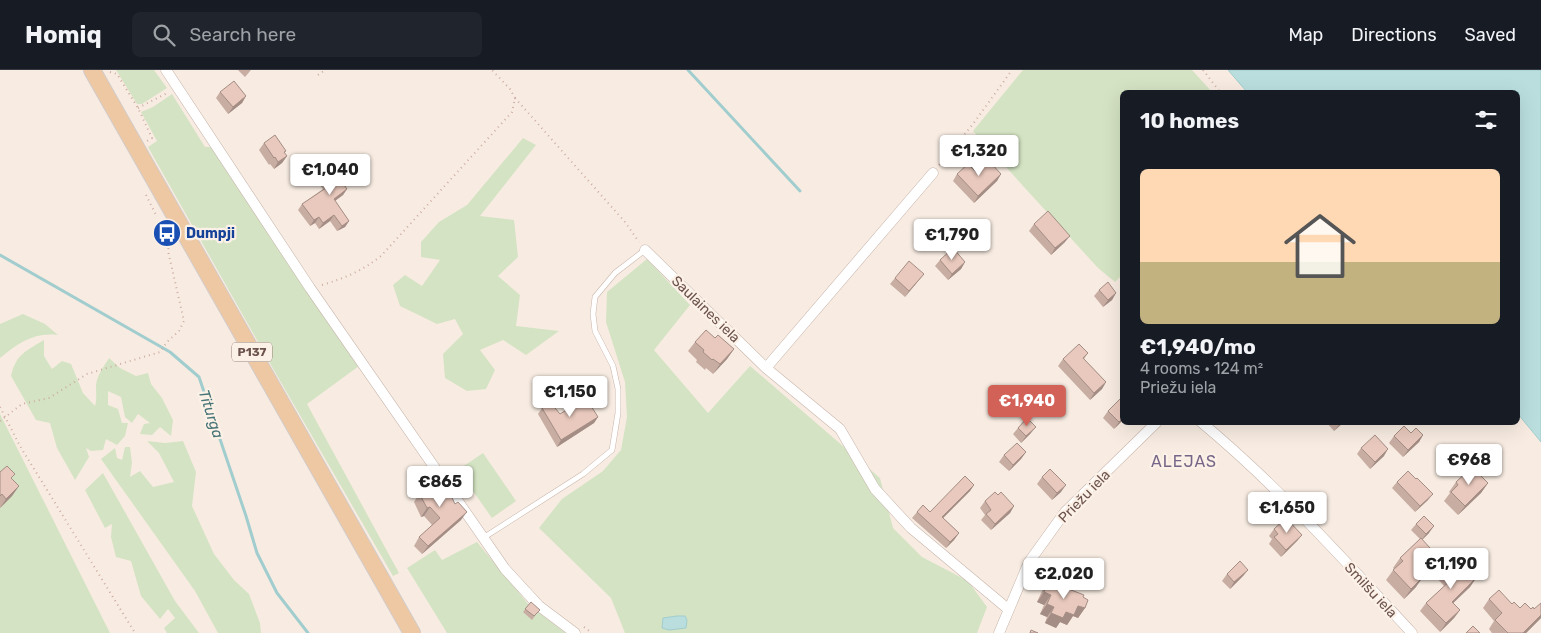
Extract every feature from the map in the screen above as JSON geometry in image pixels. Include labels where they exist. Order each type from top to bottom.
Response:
[{"type":"main road","name":"P137","points":[[92,70],[412,633]]},
{"type":"street","points":[[166,70],[310,288],[504,569],[539,606],[575,633]]},
{"type":"street","points":[[766,368],[933,173]]},
{"type":"street","name":"Saulaines iela","points":[[645,250],[766,368],[840,430],[875,489],[910,528],[1008,609]]},
{"type":"street","name":"Priežu iela","points":[[998,633],[1029,562],[1065,512],[1154,425]]},
{"type":"street","name":"Smilšu iela","points":[[1205,425],[1293,506],[1412,633]]},
{"type":"lane","points":[[483,538],[582,474],[612,450],[618,414],[618,389],[613,366],[595,331],[593,314],[595,297],[615,273],[645,250]]},
{"type":"path","points":[[318,75],[324,70]]},
{"type":"path","points":[[492,70],[625,222],[645,250]]},
{"type":"path","points":[[933,173],[973,124],[1012,70]]},
{"type":"path","points":[[1203,70],[1218,90]]},
{"type":"path","points":[[138,108],[171,90]]},
{"type":"path","points":[[310,288],[343,279],[365,268],[382,256],[512,112],[515,98]]},
{"type":"path","points":[[0,421],[22,404],[49,398],[87,374],[160,352],[167,342],[179,331],[184,321],[168,251],[170,238]]},
{"type":"path","points":[[0,407],[20,446],[136,633]]},
{"type":"green space","points":[[116,70],[154,70],[167,88],[142,104],[137,104]]},
{"type":"green space","points":[[1023,70],[1192,70],[1210,90],[1120,90],[1120,277],[1115,282],[1098,268],[973,131]]},
{"type":"green space","points":[[172,94],[205,147],[211,147],[280,252],[359,366],[307,404],[399,573],[393,576],[148,147],[157,141],[141,112],[153,107]]},
{"type":"green space","points":[[523,138],[536,145],[480,216],[514,220],[518,257],[498,276],[520,295],[516,326],[559,331],[526,355],[503,340],[480,350],[495,370],[486,389],[467,391],[445,378],[443,354],[463,334],[455,319],[437,324],[400,306],[393,285],[405,275],[422,286],[440,260],[421,257],[421,242],[439,222],[467,205]]},
{"type":"green space","points":[[647,259],[690,305],[654,350],[708,413],[750,366],[880,478],[893,528],[922,557],[968,581],[987,607],[977,633],[625,633],[611,598],[539,528],[562,499],[603,471],[621,450],[627,417],[625,382],[606,322],[607,292]]},
{"type":"green space","points":[[23,314],[45,324],[58,335],[34,337],[13,348],[0,358],[0,324]]},
{"type":"green space","points":[[44,340],[44,356],[52,369],[62,361],[71,364],[83,393],[95,406],[97,381],[109,358],[120,368],[136,376],[148,373],[151,384],[162,398],[173,420],[171,436],[160,427],[152,435],[140,434],[144,424],[150,423],[138,414],[132,423],[125,417],[121,397],[108,391],[108,405],[118,409],[122,423],[128,423],[125,436],[117,445],[106,439],[103,450],[91,451],[86,448],[89,457],[75,480],[57,448],[50,423],[36,420],[11,376],[19,358],[27,350]]},
{"type":"green space","points":[[0,414],[110,633],[0,633]]},
{"type":"green space","points":[[147,441],[165,443],[183,441],[196,472],[192,506],[214,554],[234,580],[249,594],[260,623],[261,633],[218,633],[195,591],[101,459],[115,448],[117,458],[122,460],[125,447],[130,447],[132,463],[130,477],[140,471],[153,487],[174,482],[159,453]]},
{"type":"green space","points":[[483,453],[516,501],[492,518],[458,470]]},
{"type":"green space","points":[[103,473],[175,601],[199,633],[167,633],[164,628],[175,618],[168,609],[160,619],[141,596],[131,561],[116,557],[111,537],[112,524],[105,528],[85,490]]},
{"type":"green space","points":[[477,542],[529,605],[566,633],[447,633],[407,568],[435,550],[442,560]]},
{"type":"water","points":[[1228,70],[1541,70],[1541,442],[1520,416],[1520,90],[1245,90]]},
{"type":"water","points":[[685,616],[687,620],[686,628],[669,630],[662,628],[663,618]]},
{"type":"building","points":[[234,81],[246,96],[233,107],[220,92]]},
{"type":"building","points":[[275,135],[286,151],[284,152],[287,156],[278,162],[264,143]]},
{"type":"building","points":[[345,157],[352,167],[339,178],[347,189],[334,199],[349,221],[342,226],[334,215],[323,223],[319,217],[314,220],[302,204],[329,186],[323,178],[338,167],[336,164]]},
{"type":"building","points":[[988,160],[1001,174],[978,196],[957,174],[968,164],[976,172]]},
{"type":"building","points":[[1048,211],[1070,236],[1055,248],[1034,224]]},
{"type":"building","points":[[953,248],[965,262],[952,274],[940,260]]},
{"type":"building","points":[[909,261],[924,274],[909,291],[895,278]]},
{"type":"building","points":[[1108,282],[1116,293],[1108,300],[1099,290]]},
{"type":"building","points":[[706,330],[715,338],[718,335],[734,349],[720,364],[712,360],[695,342]]},
{"type":"building","points":[[1079,344],[1088,353],[1083,358],[1106,382],[1094,393],[1063,359]]},
{"type":"building","points":[[1026,394],[1038,404],[1029,414],[1017,404]]},
{"type":"building","points":[[586,398],[598,417],[561,440],[542,408],[550,402],[560,414]]},
{"type":"building","points":[[1120,399],[1119,422],[1108,411]]},
{"type":"building","points":[[1027,418],[1036,427],[1026,436],[1018,428]]},
{"type":"building","points":[[1404,426],[1411,433],[1416,428],[1423,435],[1408,450],[1394,436]]},
{"type":"building","points":[[1375,435],[1388,449],[1375,462],[1361,448]]},
{"type":"building","points":[[1017,443],[1026,452],[1013,465],[1004,455]]},
{"type":"building","points":[[7,466],[15,474],[11,478],[19,486],[6,499],[2,494],[0,496],[0,472]]},
{"type":"building","points":[[1472,467],[1488,483],[1465,506],[1451,492],[1458,485],[1456,482]]},
{"type":"building","points":[[1050,469],[1066,485],[1057,493],[1042,477]]},
{"type":"building","points":[[1408,471],[1433,494],[1420,506],[1397,482]]},
{"type":"building","points":[[440,473],[455,504],[458,502],[467,512],[428,546],[419,537],[440,518],[430,507],[427,508],[419,493],[427,490],[423,482]]},
{"type":"building","points":[[965,476],[974,485],[942,517],[959,533],[950,542],[917,512],[923,505],[930,512]]},
{"type":"building","points":[[995,492],[998,495],[1001,492],[1014,506],[995,524],[986,514],[991,510],[985,501]]},
{"type":"building","points":[[1424,516],[1434,526],[1426,534],[1416,524]]},
{"type":"building","points":[[1286,518],[1302,535],[1286,550],[1274,537],[1278,534],[1274,529]]},
{"type":"building","points":[[1421,538],[1430,548],[1418,560],[1424,567],[1418,573],[1423,577],[1411,589],[1393,570],[1403,561],[1400,558]]},
{"type":"building","points":[[1455,557],[1476,578],[1452,602],[1460,610],[1446,623],[1426,603],[1452,579],[1442,569]]},
{"type":"building","points":[[1240,561],[1248,570],[1234,582],[1227,574]]},
{"type":"building","points":[[1048,581],[1084,595],[1083,597],[1088,600],[1085,608],[1078,606],[1074,615],[1066,612],[1063,618],[1051,613],[1054,607],[1047,604],[1051,595],[1044,592]]},
{"type":"building","points":[[1499,590],[1512,604],[1514,602],[1520,608],[1525,603],[1531,609],[1533,607],[1534,609],[1541,603],[1541,615],[1523,633],[1508,633],[1495,620],[1502,613],[1489,599]]},
{"type":"building","points":[[531,602],[540,610],[534,616],[525,609]]},
{"type":"building","points":[[1473,626],[1480,633],[1466,633]]},
{"type":"waterway","points":[[688,70],[800,191]]},
{"type":"waterway","name":"Titurga","points":[[0,255],[170,352],[199,377],[257,553],[277,593],[308,633]]},
{"type":"place","name":"Dumpji","points":[[167,233]]},
{"type":"district","name":"ALEJAS","points":[[1184,461]]}]
